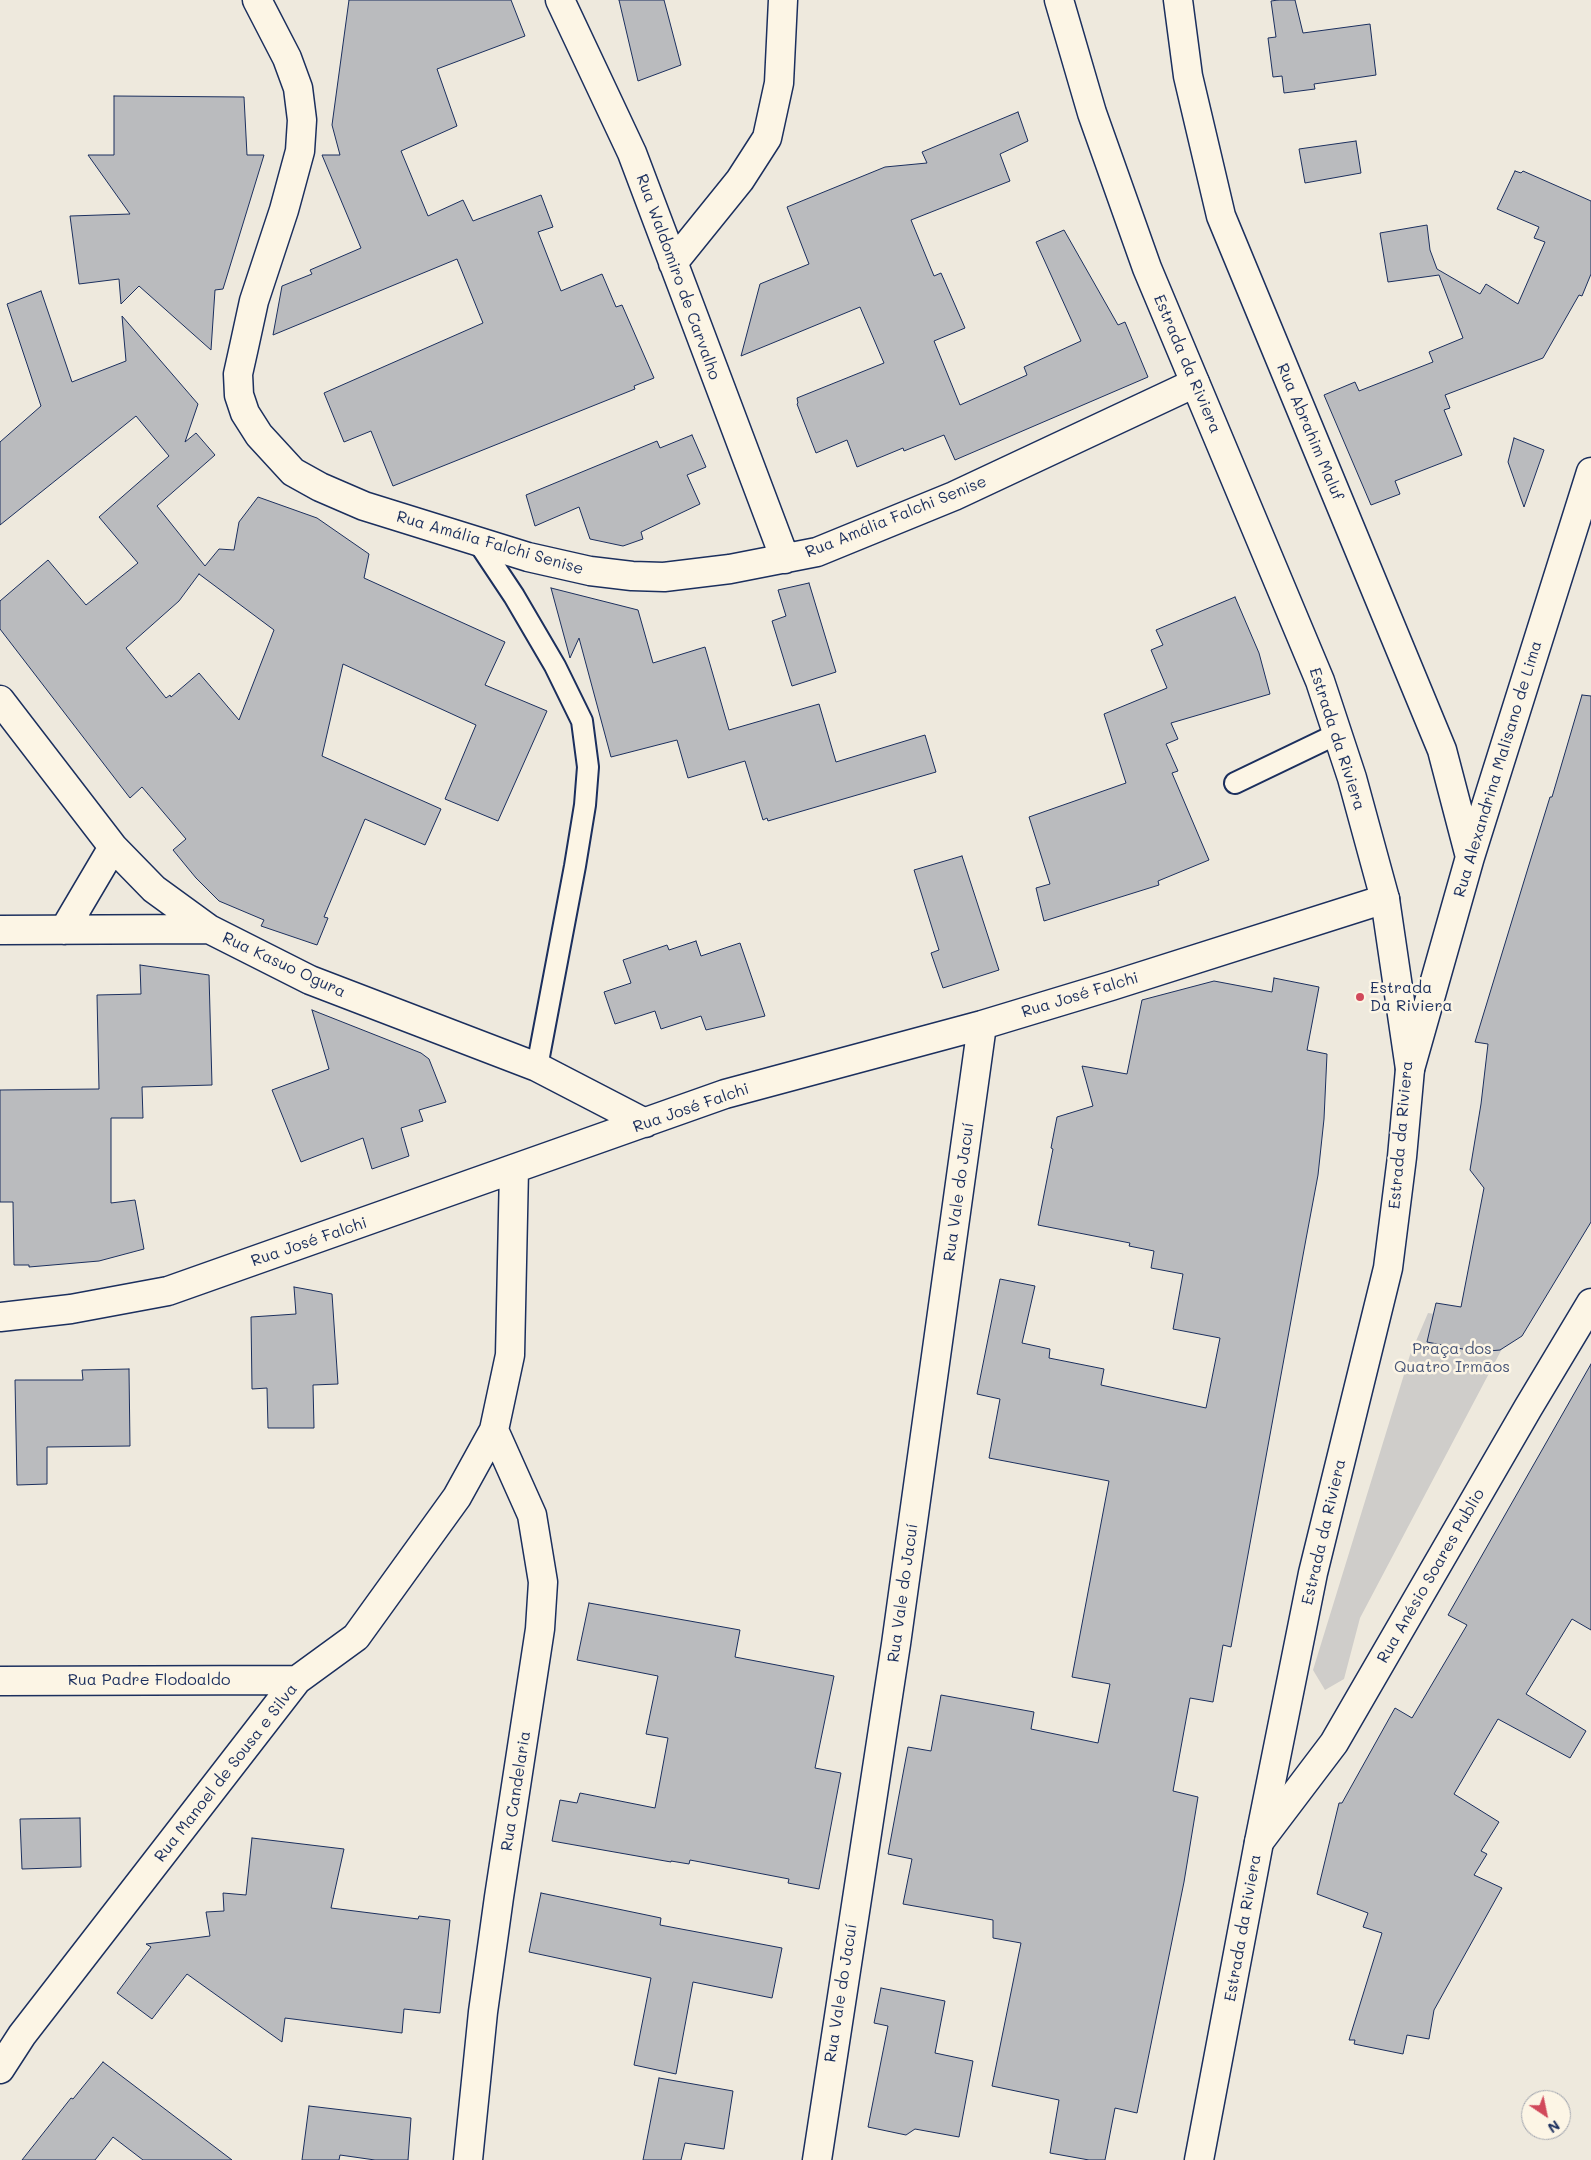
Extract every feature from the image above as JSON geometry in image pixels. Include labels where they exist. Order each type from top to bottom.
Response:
[{"type":"street","name":"Rua Amália Falchi Senise","points":[[257,0],[287,58],[298,88],[302,120],[300,151],[284,210],[254,301],[238,374],[239,395],[245,413],[259,434],[294,472],[320,488],[364,506],[528,557],[590,571],[632,576],[664,576],[720,570],[817,552],[954,496],[1195,383]]},
{"type":"street","name":"Rua Waldomiro de Carvalho","points":[[560,0],[632,153],[785,559]]},
{"type":"street","points":[[673,263],[740,180],[767,138],[779,83],[783,0]]},
{"type":"street","name":"Estrada da Riviera","points":[[1059,0],[1092,113],[1147,268],[1320,681],[1352,778],[1385,899],[1410,1069],[1402,1157],[1388,1268],[1312,1573],[1199,2160]]},
{"type":"street","name":"Rua Abrahim Maluf","points":[[1178,0],[1188,76],[1221,216],[1442,750],[1470,856]]},
{"type":"street","name":"Rua Alexandrina Malisano de Lima","points":[[1410,1069],[1470,856],[1591,472]]},
{"type":"street","name":"Rua Kasuo Ogura","points":[[0,700],[113,847],[154,889],[209,929],[310,980],[537,1067],[645,1123]]},
{"type":"street","points":[[64,930],[113,847]]},
{"type":"street","name":"Rua José Falchi","points":[[0,1317],[71,1309],[168,1292],[724,1094],[982,1025],[1385,899]]},
{"type":"street","points":[[0,930],[209,929]]},
{"type":"street","name":"Rua Vale do Jacuí","points":[[817,2160],[896,1644],[982,1025]]},
{"type":"street","name":"Rua Manoel de Sousa e Silva","points":[[0,2069],[11,2035],[297,1680],[356,1636],[457,1497],[494,1430],[510,1355],[514,1169]]},
{"type":"street","name":"Rua Anésio Soares Publio","points":[[1259,1842],[1334,1743],[1591,1303]]},
{"type":"street","name":"Rua Candelaria","points":[[468,2160],[483,2012],[540,1629],[543,1582],[532,1514],[494,1430]]},
{"type":"street","name":"Rua Padre Flodoaldo","points":[[0,1680],[297,1680]]},
{"type":"lane","points":[[478,542],[514,596],[559,674],[582,721],[588,767],[585,805],[575,866],[537,1067]]},
{"type":"lane","points":[[1235,783],[1337,734]]},
{"type":"green space","name":"Praça dos Quatro Irmãos","points":[[1428,1313],[1514,1326],[1360,1618],[1344,1679],[1325,1690],[1313,1670],[1410,1355]]},
{"type":"building","points":[[349,0],[511,0],[525,36],[437,69],[457,126],[401,151],[428,216],[463,200],[473,221],[541,195],[553,227],[538,232],[561,291],[602,274],[616,307],[622,305],[654,378],[634,386],[635,389],[393,486],[371,431],[344,442],[324,393],[483,323],[457,259],[273,335],[282,286],[312,274],[310,270],[361,248],[322,155],[340,155],[332,125]]},
{"type":"building","points":[[619,0],[664,0],[681,65],[638,81]]},
{"type":"building","points":[[1295,0],[1303,33],[1370,24],[1376,75],[1314,84],[1315,89],[1284,93],[1282,76],[1273,77],[1268,38],[1276,37],[1271,1]]},
{"type":"building","points":[[114,96],[244,97],[247,155],[264,155],[223,289],[215,290],[211,350],[139,286],[121,304],[119,279],[79,284],[70,216],[130,214],[88,155],[114,155]]},
{"type":"building","points":[[1018,112],[1028,141],[1000,154],[1010,181],[911,220],[934,276],[941,273],[965,328],[934,341],[960,405],[1027,375],[1024,367],[1081,341],[1036,242],[1064,230],[1118,325],[1125,322],[1148,377],[955,460],[944,435],[904,451],[903,448],[857,467],[847,440],[816,453],[797,404],[797,398],[884,363],[860,307],[741,356],[760,284],[809,264],[787,207],[885,167],[927,163],[922,152]]},
{"type":"building","points":[[1356,141],[1361,173],[1305,183],[1299,149]]},
{"type":"building","points":[[1515,171],[1521,173],[1523,171],[1591,201],[1591,274],[1582,296],[1579,295],[1543,358],[1445,395],[1450,408],[1444,410],[1462,455],[1395,481],[1400,494],[1371,505],[1324,395],[1355,382],[1359,391],[1433,362],[1429,352],[1463,338],[1439,275],[1388,282],[1380,233],[1427,225],[1430,250],[1437,269],[1480,294],[1486,284],[1518,304],[1545,242],[1534,238],[1539,227],[1497,209]]},
{"type":"building","points":[[41,291],[72,382],[126,361],[122,316],[198,404],[185,442],[196,433],[215,455],[157,506],[205,566],[219,549],[234,550],[239,522],[258,497],[317,518],[369,554],[364,578],[505,642],[485,685],[547,711],[498,821],[445,799],[476,725],[343,664],[322,756],[441,809],[425,845],[365,819],[324,917],[328,918],[317,945],[261,926],[264,920],[219,901],[196,878],[173,850],[186,839],[142,787],[130,798],[0,629],[0,601],[48,560],[86,605],[138,563],[99,517],[169,456],[136,416],[0,525],[0,442],[41,406],[7,304]],"holes":[[[199,574],[274,630],[239,720],[199,673],[171,697],[170,695],[166,698],[126,648],[179,601]]]},
{"type":"building","points":[[692,435],[706,467],[687,475],[700,504],[641,532],[643,539],[623,546],[590,539],[579,507],[535,526],[526,495],[657,441],[660,448]]},
{"type":"building","points":[[1514,438],[1544,450],[1524,507],[1508,462]]},
{"type":"building","points":[[809,583],[836,672],[792,686],[772,621],[786,616],[778,590]]},
{"type":"building","points":[[551,588],[638,610],[653,663],[705,647],[729,730],[819,704],[836,762],[925,735],[936,772],[768,821],[767,818],[763,820],[745,761],[688,778],[677,740],[611,757],[579,638],[570,658]]},
{"type":"building","points":[[1235,597],[1259,653],[1270,694],[1171,723],[1178,739],[1166,744],[1178,771],[1172,773],[1209,860],[1158,881],[1159,885],[1044,921],[1036,888],[1050,884],[1029,817],[1126,783],[1104,714],[1167,688],[1151,650],[1163,645],[1156,630]]},
{"type":"building","points":[[1582,695],[1591,696],[1591,1222],[1522,1336],[1500,1350],[1478,1352],[1427,1342],[1436,1303],[1461,1307],[1484,1188],[1470,1170],[1481,1104],[1488,1044],[1475,1042]]},
{"type":"building","points":[[962,856],[999,970],[943,988],[931,953],[939,950],[914,870]]},
{"type":"building","points":[[696,941],[701,956],[740,943],[765,1016],[706,1030],[701,1016],[661,1029],[655,1011],[615,1024],[604,992],[631,983],[623,960],[667,945],[669,950]]},
{"type":"building","points":[[140,965],[209,975],[212,1085],[142,1087],[143,1118],[111,1118],[111,1203],[135,1200],[144,1249],[99,1261],[29,1267],[29,1265],[14,1265],[13,1202],[0,1202],[0,1090],[99,1089],[97,995],[141,994]]},
{"type":"building","points":[[1274,978],[1319,987],[1307,1050],[1327,1054],[1324,1119],[1318,1175],[1231,1647],[1223,1645],[1213,1702],[1190,1698],[1173,1791],[1198,1797],[1184,1882],[1137,2113],[1115,2108],[1105,2160],[1089,2160],[1050,2153],[1059,2100],[992,2086],[1021,1943],[993,1938],[993,1920],[903,1904],[912,1859],[888,1854],[908,1747],[931,1751],[941,1695],[1034,1712],[1031,1729],[1098,1743],[1110,1684],[1072,1677],[1109,1481],[989,1458],[1000,1399],[977,1394],[1000,1279],[1035,1286],[1022,1343],[1050,1349],[1049,1358],[1104,1369],[1101,1385],[1206,1408],[1220,1338],[1173,1329],[1183,1274],[1151,1268],[1154,1251],[1129,1246],[1130,1243],[1038,1225],[1053,1149],[1051,1148],[1057,1117],[1093,1106],[1082,1066],[1127,1074],[1142,1000],[1214,981],[1272,992]]},
{"type":"building","points":[[312,1010],[421,1053],[429,1059],[446,1102],[419,1110],[423,1121],[401,1128],[409,1156],[372,1169],[363,1138],[301,1162],[272,1090],[329,1069]]},
{"type":"building","points":[[294,1287],[332,1294],[338,1384],[313,1385],[314,1428],[268,1428],[267,1388],[252,1389],[251,1317],[296,1314]]},
{"type":"building","points":[[1591,1364],[1591,1630],[1572,1619],[1526,1694],[1586,1731],[1570,1758],[1498,1719],[1454,1794],[1499,1822],[1481,1851],[1487,1854],[1474,1875],[1502,1888],[1434,2010],[1429,2039],[1407,2035],[1403,2054],[1354,2044],[1355,2040],[1349,2040],[1382,1933],[1363,1927],[1368,1913],[1317,1894],[1339,1803],[1342,1803],[1395,1708],[1412,1718],[1467,1625],[1448,1615]]},
{"type":"building","points":[[129,1369],[130,1446],[47,1447],[47,1484],[17,1485],[15,1380],[83,1380],[82,1370]]},
{"type":"building","points":[[589,1603],[740,1630],[735,1657],[834,1676],[815,1768],[841,1773],[819,1889],[788,1883],[789,1879],[690,1860],[689,1864],[671,1862],[552,1841],[560,1800],[577,1803],[580,1793],[655,1808],[668,1738],[646,1734],[658,1676],[577,1660]]},
{"type":"building","points":[[80,1818],[81,1867],[22,1869],[20,1819]]},
{"type":"building","points":[[252,1838],[344,1849],[331,1908],[418,1919],[419,1916],[450,1920],[440,2013],[404,2009],[402,2033],[285,2018],[282,2042],[187,1974],[152,2019],[117,1993],[151,1947],[146,1944],[210,1936],[206,1912],[224,1911],[223,1893],[246,1895]]},
{"type":"building","points":[[541,1893],[661,1918],[660,1925],[782,1948],[772,1998],[693,1982],[676,2074],[634,2065],[651,1978],[529,1952]]},
{"type":"building","points":[[881,1988],[945,2001],[935,2053],[973,2061],[959,2137],[915,2129],[906,2135],[868,2127],[888,2026],[874,2023]]},
{"type":"building","points":[[103,2062],[232,2160],[143,2160],[113,2137],[95,2160],[22,2160],[71,2098],[73,2099]]},
{"type":"building","points":[[659,2078],[733,2091],[724,2149],[685,2143],[681,2160],[643,2160]]},
{"type":"building","points":[[309,2106],[411,2118],[408,2160],[375,2160],[340,2155],[339,2160],[302,2160]]},
{"type":"place","name":"Estrada Da Riviera","points":[[1360,997]]}]
